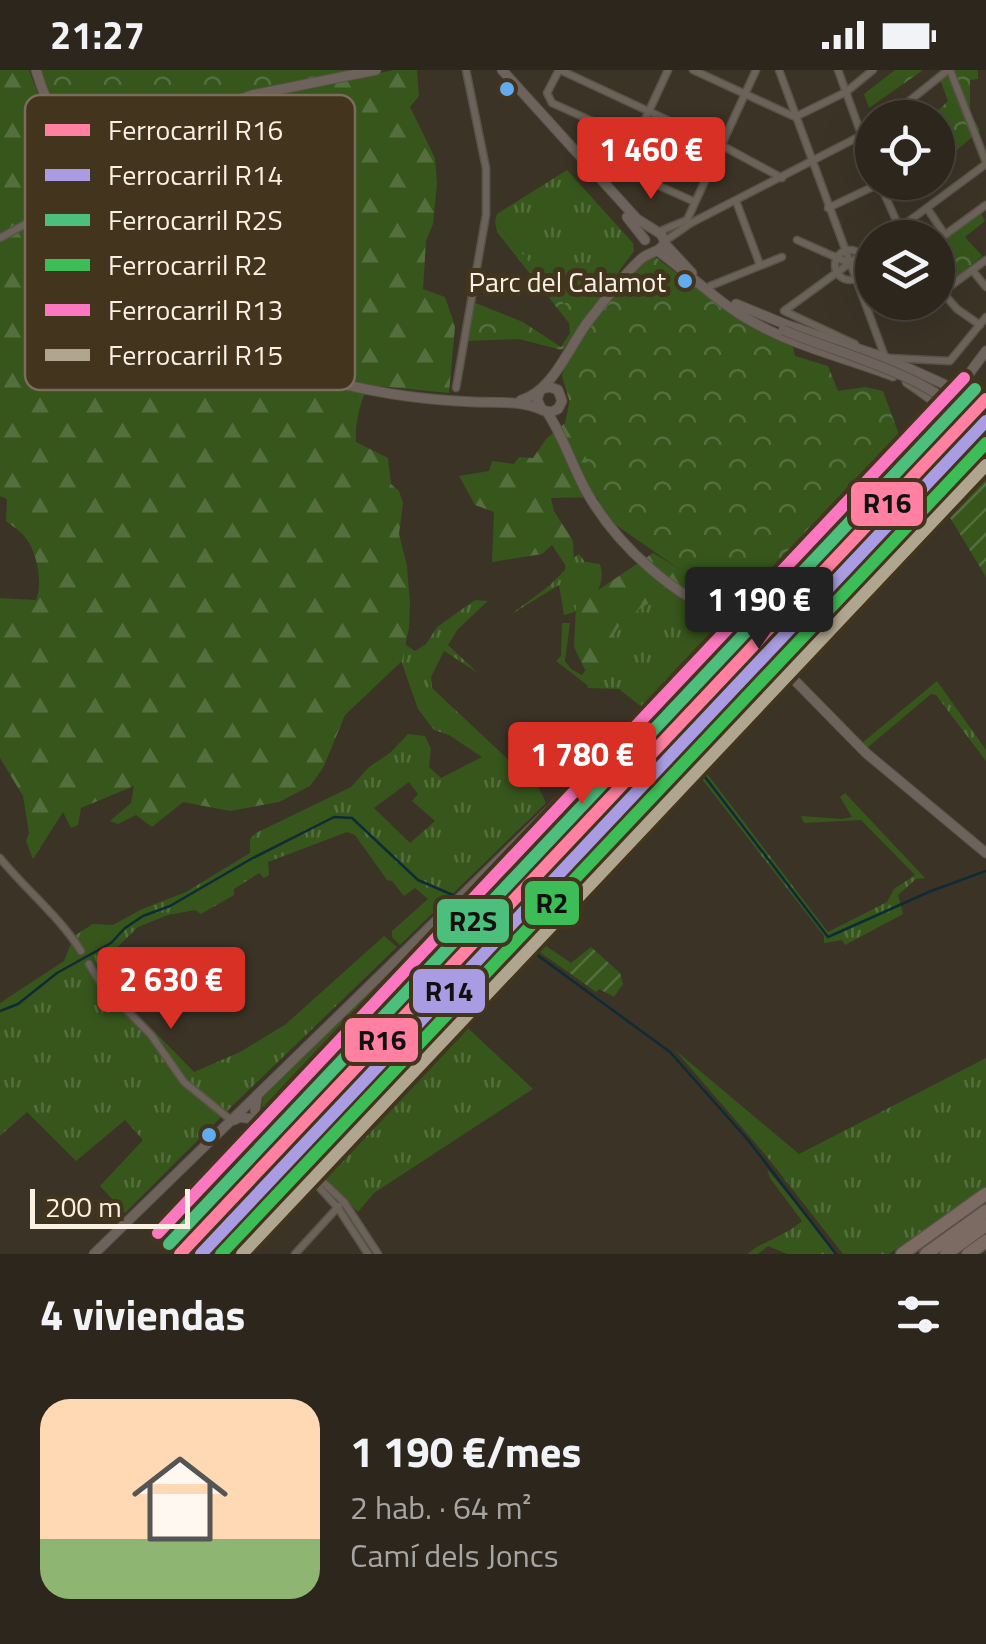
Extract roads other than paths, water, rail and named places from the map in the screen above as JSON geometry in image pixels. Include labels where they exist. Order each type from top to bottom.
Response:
[{"type":"highway","points":[[903,1254],[986,1194]]},
{"type":"highway","points":[[903,1254],[986,1202]]},
{"type":"highway","points":[[926,1254],[986,1211]]},
{"type":"highway","points":[[946,1254],[986,1226]]},
{"type":"highway","points":[[956,1254],[986,1226]]},
{"type":"highway","points":[[968,1254],[986,1241]]},
{"type":"street","points":[[36,70],[46,95]]},
{"type":"street","points":[[252,95],[376,70]]},
{"type":"street","points":[[455,401],[488,188],[466,70]]},
{"type":"street","points":[[498,70],[703,289],[792,341],[900,379],[926,393],[938,407],[954,412]]},
{"type":"street","points":[[498,70],[645,242],[659,242],[734,306],[783,330],[919,382],[957,406],[986,434]]},
{"type":"street","points":[[708,173],[552,103],[547,93],[559,70],[721,145],[782,178]]},
{"type":"street","points":[[668,70],[622,169],[695,202]]},
{"type":"street","points":[[693,70],[796,117]]},
{"type":"street","points":[[689,222],[756,70]]},
{"type":"street","points":[[778,70],[796,117],[855,280],[837,272],[836,258],[844,250]]},
{"type":"street","points":[[838,70],[855,116]]},
{"type":"street","points":[[796,117],[846,92],[873,70]]},
{"type":"street","points":[[910,220],[985,168],[949,70],[911,100]]},
{"type":"street","points":[[855,142],[689,222],[659,242],[577,335],[537,399],[559,430],[586,492],[620,538],[655,571],[702,604],[736,619],[902,785],[986,853]]},
{"type":"street","points":[[828,208],[855,195]]},
{"type":"street","points":[[736,201],[760,266]]},
{"type":"street","points":[[955,228],[986,205]]},
{"type":"street","points":[[927,208],[933,220]]},
{"type":"street","points":[[0,238],[25,224]]},
{"type":"street","points":[[797,240],[849,264]]},
{"type":"street","points":[[645,242],[659,242]]},
{"type":"street","points":[[642,258],[645,242]]},
{"type":"street","points":[[844,250],[855,253]]},
{"type":"street","points":[[710,286],[782,257]]},
{"type":"street","points":[[855,260],[784,312],[886,358]]},
{"type":"street","points":[[955,281],[986,260]]},
{"type":"street","points":[[972,270],[986,287]]},
{"type":"street","points":[[955,304],[980,325]]},
{"type":"street","points":[[734,306],[908,363],[938,363],[955,358],[986,317]]},
{"type":"street","points":[[871,320],[886,358]]},
{"type":"street","points":[[94,1254],[673,690],[736,619],[905,457],[938,407],[940,395],[967,377],[986,351]]},
{"type":"street","points":[[559,430],[560,361]]},
{"type":"street","points":[[900,379],[908,363]]},
{"type":"street","points":[[673,690],[753,636],[943,419],[963,403],[962,395],[908,363]]},
{"type":"street","points":[[936,381],[967,377]]},
{"type":"street","points":[[355,386],[455,401],[513,402],[544,411],[561,406]]},
{"type":"street","points":[[513,402],[550,387],[558,390]]},
{"type":"street","points":[[702,604],[739,644]]},
{"type":"street","points":[[753,656],[791,677]]},
{"type":"street","points":[[765,666],[781,666]]},
{"type":"street","points":[[0,858],[81,951]]},
{"type":"street","points":[[89,964],[100,984],[151,1035],[184,1082],[230,1122]]},
{"type":"street","points":[[258,1094],[258,1120],[341,1205],[378,1254]]},
{"type":"street","points":[[230,1122],[240,1117],[258,1120]]},
{"type":"street","points":[[295,1254],[341,1205]]},
{"type":"street","points":[[341,1205],[368,1254]]},
{"type":"waterway","points":[[682,747],[828,937],[986,871]]},
{"type":"waterway","points":[[0,1011],[18,1004],[57,973],[111,943],[143,916],[170,906],[334,817],[352,818],[418,880],[455,896]]},
{"type":"waterway","points":[[462,901],[491,921]]},
{"type":"waterway","points":[[499,927],[670,1052],[748,1140],[836,1254]]},
{"type":"rail line","name":"R13","points":[[158,1233],[964,378]]},
{"type":"rail line","name":"R2S","points":[[169,1244],[975,389]]},
{"type":"rail line","name":"R16","points":[[180,1254],[986,399]]},
{"type":"rail line","name":"R14","points":[[201,1254],[986,421]]},
{"type":"rail line","name":"R2","points":[[221,1254],[986,443]]},
{"type":"rail line","name":"R15","points":[[242,1254],[986,465]]},
{"type":"place","name":"Parc del Calamot","points":[[685,281]]}]
